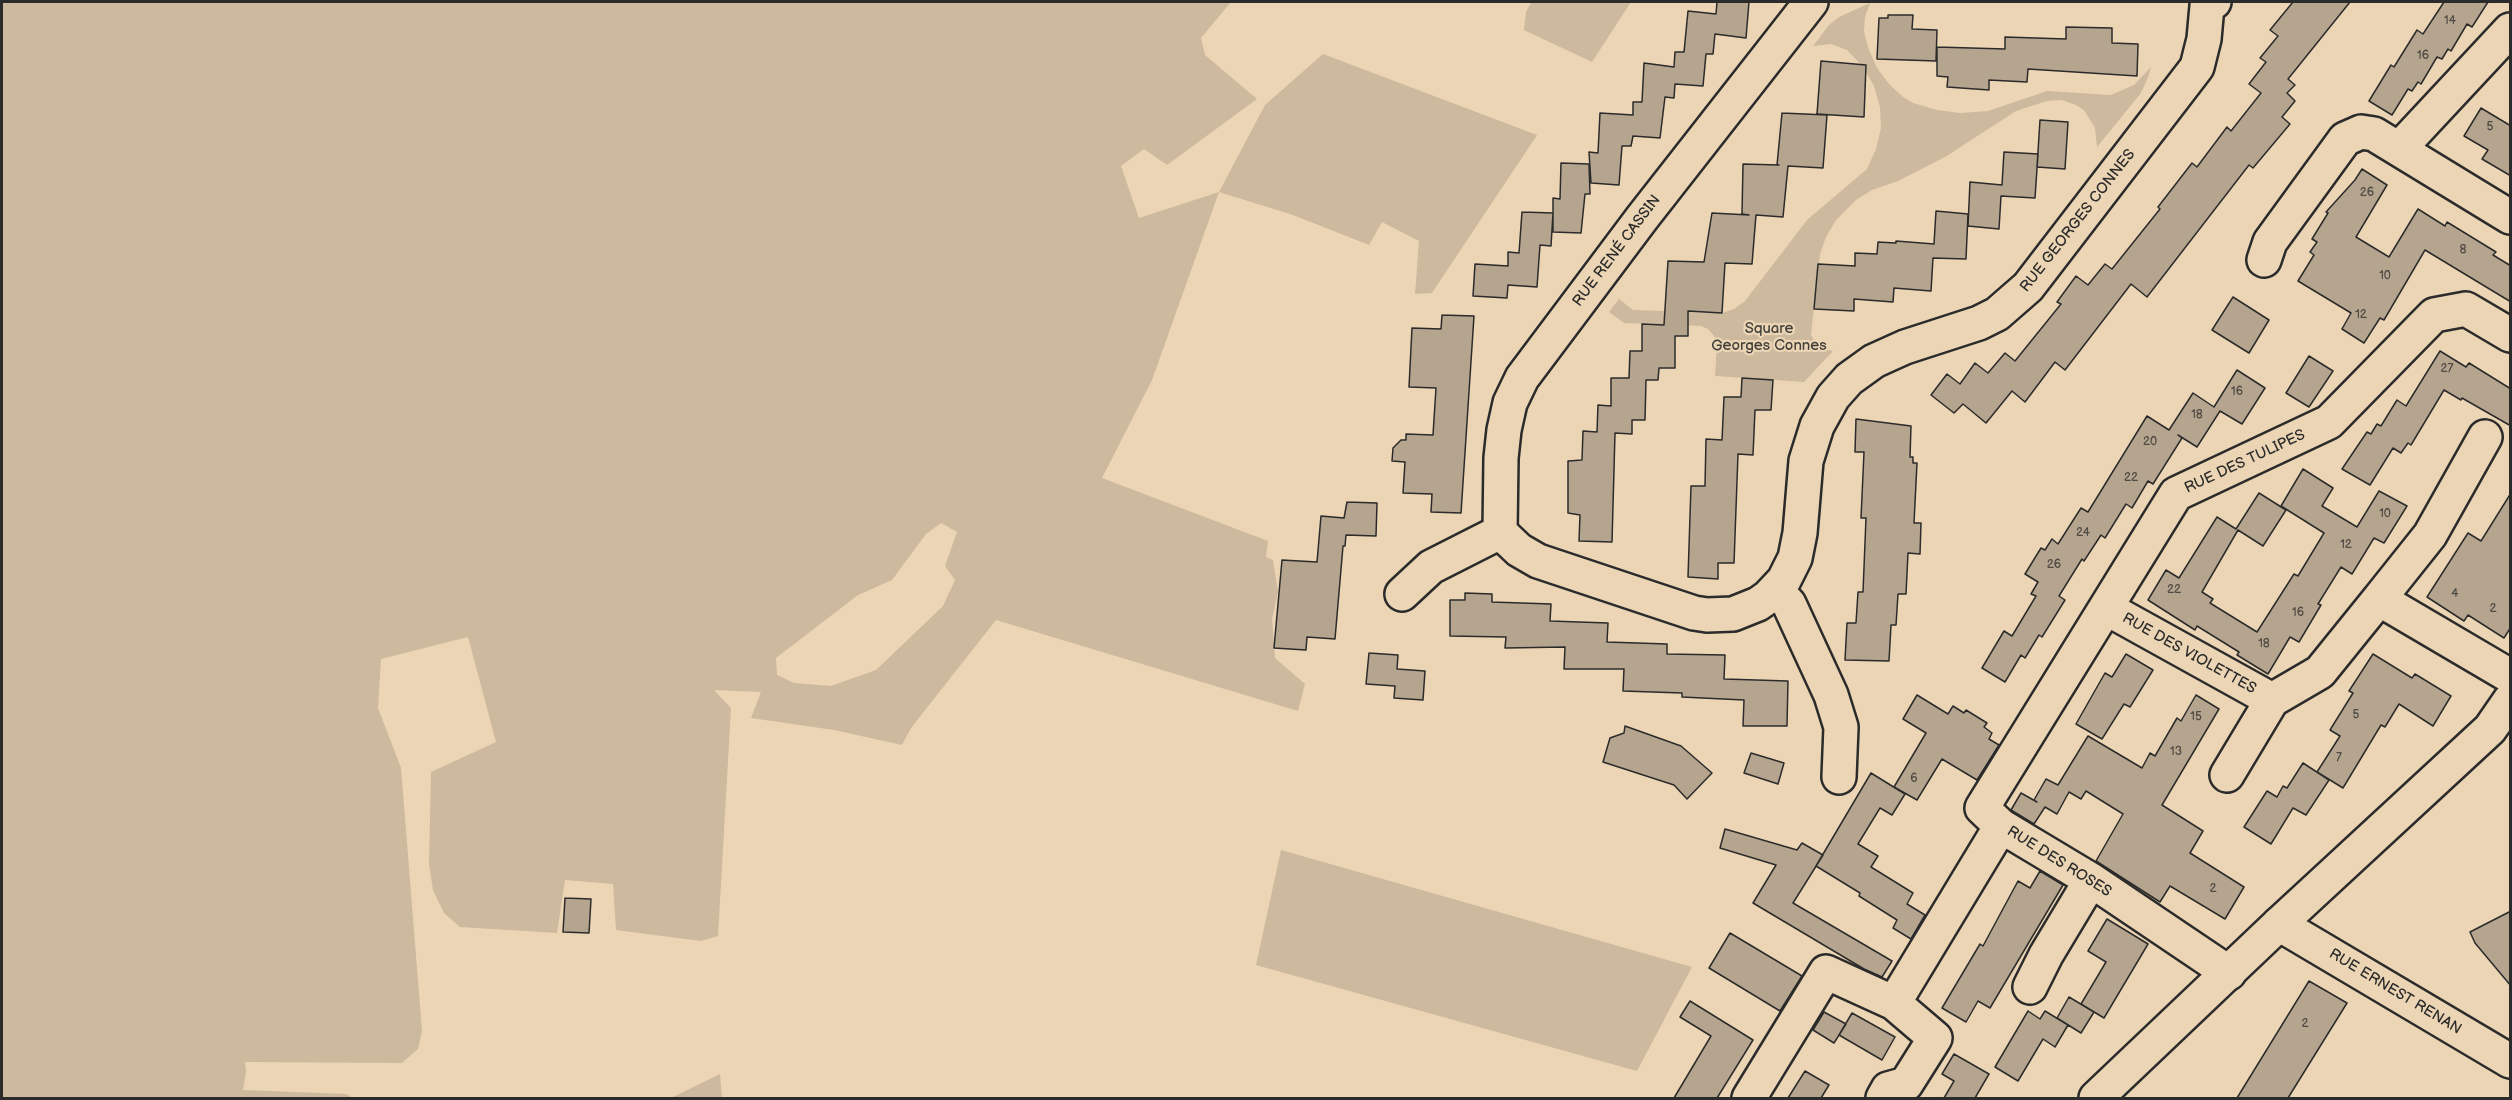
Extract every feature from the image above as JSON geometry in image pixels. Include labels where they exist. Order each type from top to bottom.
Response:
[{"type":"street","name":"RUE RENÉ CASSIN","points":[[1500,532],[1504,430],[1510,403],[1522,378],[1642,218],[1811,2]]},
{"type":"street","name":"RUE GEORGES CONNES","points":[[1500,532],[1519,550],[1538,561],[1694,613],[1733,614],[1758,604],[1776,590],[1795,558],[1800,533],[1806,461],[1817,426],[1833,398],[1850,379],[1874,361],[1905,347],[1979,323],[1997,314],[2028,287],[2197,67],[2204,39],[2206,3]]},
{"type":"street","points":[[2399,149],[2511,30]]},
{"type":"street","points":[[2264,260],[2270,242],[2345,139],[2355,133],[2368,132],[2511,218]]},
{"type":"street","name":"RUE DES TULIPES","points":[[2001,826],[1982,808],[2176,494],[2329,422],[2434,315],[2466,309],[2511,335]]},
{"type":"street","name":"RUE DES VIOLETTES","points":[[2227,775],[2272,700],[2320,672],[2430,535],[2485,437]]},
{"type":"street","points":[[1402,594],[1431,567],[1500,532]]},
{"type":"street","points":[[1776,590],[1789,604],[1831,695],[1841,727],[1839,777]]},
{"type":"street","points":[[2379,599],[2511,676]]},
{"type":"street","name":"RUE DES VIOLETTES","points":[[2106,608],[2272,700]]},
{"type":"street","points":[[2096,1098],[2279,924],[2490,729],[2511,700]]},
{"type":"street","name":"RUE DES ROSES","points":[[1894,1003],[2001,826],[2091,880],[2229,973]]},
{"type":"street","points":[[2030,987],[2046,955],[2091,880]]},
{"type":"street","name":"RUE ERNEST RENAN","points":[[2279,924],[2511,1061]]},
{"type":"street","points":[[1749,1098],[1826,972],[1894,1003],[1935,1038],[1906,1084],[1888,1089],[1883,1098]]},
{"type":"green space","points":[[2,2],[1231,2],[1201,38],[1205,55],[1257,99],[1167,165],[1144,149],[1121,166],[1139,218],[1219,192],[1152,380],[1102,478],[1268,541],[1266,557],[1273,560],[1278,592],[1272,619],[1275,658],[1305,684],[1298,711],[996,620],[911,728],[902,745],[834,730],[751,718],[761,692],[714,690],[731,708],[718,936],[701,941],[616,930],[613,884],[565,880],[557,933],[460,927],[444,913],[433,890],[429,864],[431,772],[496,742],[468,637],[381,659],[378,708],[401,768],[422,1031],[418,1049],[402,1063],[245,1062],[243,1090],[347,1094],[352,1098],[2,1098]],"holes":[[[941,523],[957,532],[945,566],[955,580],[943,606],[876,670],[831,686],[794,683],[777,675],[776,658],[858,595],[892,580],[926,534]]]},
{"type":"green space","points":[[1531,2],[1631,2],[1592,62],[1524,30],[1526,12]]},
{"type":"green space","name":"Square Georges Connes","points":[[1870,3],[1865,17],[1864,32],[1877,68],[1903,97],[1913,103],[1937,110],[1960,113],[1988,111],[2047,91],[2111,95],[2134,85],[2151,67],[2141,93],[2097,147],[2095,128],[2084,110],[2062,100],[2047,101],[2016,111],[1945,157],[1898,181],[1872,190],[1856,200],[1836,220],[1826,237],[1820,254],[1811,335],[1819,348],[1833,351],[1804,382],[1715,376],[1717,344],[1708,329],[1701,326],[1624,323],[1609,312],[1619,299],[1633,310],[1722,313],[1734,309],[1745,301],[1807,220],[1867,169],[1876,149],[1881,128],[1880,107],[1874,86],[1863,67],[1847,50],[1831,44],[1813,46],[1829,25],[1839,17]]},
{"type":"green space","points":[[1323,54],[1537,135],[1432,293],[1415,294],[1419,241],[1382,222],[1369,245],[1293,215],[1219,192],[1265,105]]},
{"type":"green space","points":[[1281,850],[1692,967],[1637,1071],[1256,965]]},
{"type":"green space","points":[[720,1074],[722,1098],[671,1098]]},
{"type":"building","points":[[1717,2],[1749,2],[1746,38],[1715,34],[1713,54],[1706,54],[1703,86],[1675,84],[1674,98],[1665,97],[1660,138],[1633,136],[1631,146],[1622,146],[1619,185],[1591,183],[1589,152],[1598,153],[1600,113],[1633,115],[1633,102],[1642,102],[1644,63],[1674,67],[1675,52],[1684,52],[1688,11],[1716,14]]},
{"type":"building","points":[[2293,2],[2350,2],[2288,79],[2295,85],[2287,93],[2295,101],[2282,117],[2290,124],[2253,168],[2249,165],[2147,297],[2131,284],[2065,370],[2055,362],[2025,402],[2012,391],[1986,423],[1963,404],[1954,413],[1931,395],[1947,374],[1960,384],[1975,363],[1988,373],[2005,353],[2015,361],[2061,304],[2057,302],[2076,276],[2088,285],[2105,264],[2112,269],[2160,209],[2158,207],[2192,163],[2197,167],[2227,127],[2231,131],[2261,93],[2249,84],[2266,62],[2260,58],[2278,36],[2270,30]]},
{"type":"building","points":[[2444,2],[2488,2],[2472,27],[2467,24],[2451,51],[2448,49],[2442,59],[2437,57],[2421,84],[2418,82],[2412,91],[2408,89],[2392,115],[2369,101],[2391,65],[2394,67],[2417,30],[2423,34]]},
{"type":"building","points":[[1888,15],[1913,15],[1912,29],[1937,30],[1936,61],[1877,59],[1879,18],[1888,18]]},
{"type":"building","points":[[2066,27],[2112,28],[2112,43],[2138,44],[2137,76],[2028,69],[2027,82],[1989,80],[1989,90],[1947,87],[1948,77],[1937,76],[1937,47],[2005,49],[2005,37],[2066,39]]},
{"type":"building","points":[[1821,61],[1866,65],[1864,117],[1817,114]]},
{"type":"building","points":[[2481,108],[2511,126],[2511,176],[2482,159],[2488,150],[2464,136]]},
{"type":"building","points":[[1782,113],[1827,115],[1823,168],[1788,166],[1783,217],[1756,215],[1752,264],[1725,263],[1722,313],[1688,311],[1688,336],[1675,336],[1675,368],[1659,368],[1658,380],[1646,380],[1645,420],[1632,420],[1632,434],[1615,433],[1612,542],[1579,541],[1580,515],[1568,513],[1568,461],[1582,460],[1583,431],[1597,432],[1598,405],[1611,406],[1611,378],[1629,378],[1630,351],[1642,351],[1642,324],[1664,325],[1668,261],[1704,262],[1712,213],[1749,215],[1742,214],[1743,164],[1777,165]]},
{"type":"building","points":[[2040,120],[2068,122],[2065,169],[2037,167]]},
{"type":"building","points":[[2004,152],[2038,154],[2035,198],[2001,196],[1999,229],[1968,226],[1970,182],[2002,185]]},
{"type":"building","points":[[1561,163],[1589,164],[1590,194],[1585,194],[1581,233],[1553,232],[1553,198],[1560,199]]},
{"type":"building","points":[[2362,169],[2387,185],[2356,237],[2389,257],[2418,209],[2445,226],[2447,222],[2496,252],[2493,255],[2511,266],[2511,302],[2425,250],[2384,320],[2380,318],[2364,343],[2342,329],[2351,313],[2298,281],[2314,255],[2310,252],[2317,242],[2312,239],[2328,213],[2326,212]]},
{"type":"building","points":[[1936,211],[1968,214],[1966,259],[1933,258],[1931,291],[1894,288],[1893,302],[1854,299],[1854,311],[1814,309],[1818,264],[1855,266],[1855,253],[1877,254],[1878,242],[1934,244]]},
{"type":"building","points":[[1522,212],[1553,213],[1551,246],[1540,245],[1537,287],[1508,285],[1507,298],[1473,296],[1475,264],[1508,266],[1508,252],[1519,253]]},
{"type":"building","points":[[2233,297],[2269,320],[2249,353],[2212,330]]},
{"type":"building","points":[[1442,315],[1474,316],[1461,513],[1431,512],[1432,494],[1403,493],[1405,462],[1392,461],[1393,448],[1401,440],[1406,440],[1406,434],[1433,435],[1436,388],[1409,387],[1412,328],[1441,329]]},
{"type":"building","points":[[2440,351],[2466,367],[2469,363],[2511,389],[2511,426],[2444,390],[2411,445],[2408,443],[2401,453],[2393,448],[2370,485],[2342,469],[2367,432],[2371,434],[2377,424],[2381,426],[2397,400],[2406,406]]},
{"type":"building","points":[[2309,356],[2333,371],[2309,407],[2286,393]]},
{"type":"building","points":[[2237,370],[2265,388],[2242,424],[2220,411],[2197,447],[2178,435],[2182,438],[2153,484],[2148,481],[2132,508],[2126,504],[2105,538],[2101,535],[2084,561],[2082,559],[2059,596],[2065,600],[2042,637],[2039,635],[2025,658],[2021,655],[2005,682],[1982,668],[2004,631],[2012,636],[2036,596],[2031,594],[2038,582],[2025,574],[2041,548],[2045,550],[2052,539],[2058,544],[2081,508],[2088,512],[2147,416],[2169,430],[2193,393],[2214,407]]},
{"type":"building","points":[[1742,378],[1773,380],[1771,410],[1755,410],[1753,455],[1738,454],[1734,563],[1718,563],[1718,579],[1688,577],[1691,486],[1705,486],[1706,439],[1722,440],[1724,397],[1741,397]]},
{"type":"building","points":[[1856,419],[1911,426],[1910,457],[1913,457],[1913,463],[1917,463],[1914,523],[1921,523],[1920,554],[1908,553],[1906,594],[1898,594],[1896,625],[1891,625],[1889,661],[1845,660],[1847,623],[1856,623],[1858,592],[1863,592],[1866,518],[1861,518],[1864,452],[1855,452]]},
{"type":"building","points":[[2303,469],[2333,488],[2322,506],[2357,527],[2379,491],[2407,506],[2384,543],[2374,538],[2352,574],[2341,567],[2318,604],[2321,605],[2299,642],[2290,637],[2268,674],[2237,655],[2239,652],[2197,626],[2195,630],[2148,600],[2166,570],[2179,578],[2217,517],[2236,529],[2259,493],[2286,510],[2263,546],[2238,530],[2202,592],[2213,599],[2210,603],[2257,632],[2294,574],[2298,576],[2324,533],[2281,506]]},
{"type":"building","points":[[2511,493],[2511,627],[2504,638],[2468,615],[2464,621],[2427,597],[2468,533],[2481,541]]},
{"type":"building","points":[[1347,502],[1377,503],[1376,536],[1346,535],[1345,546],[1343,546],[1335,639],[1307,637],[1306,650],[1274,648],[1282,560],[1317,562],[1321,516],[1344,518]]},
{"type":"building","points":[[1465,593],[1492,594],[1492,602],[1551,604],[1550,621],[1608,623],[1607,642],[1667,644],[1667,654],[1725,655],[1724,679],[1788,681],[1787,726],[1743,726],[1744,700],[1682,697],[1682,693],[1623,691],[1624,669],[1564,669],[1565,647],[1505,648],[1506,637],[1450,636],[1450,600],[1465,600]]},
{"type":"building","points":[[1369,653],[1398,655],[1397,669],[1425,671],[1423,700],[1394,698],[1395,686],[1366,684]]},
{"type":"building","points":[[2126,654],[2153,670],[2130,707],[2124,704],[2102,739],[2076,724],[2105,673],[2112,677]]},
{"type":"building","points":[[2373,654],[2412,678],[2415,674],[2451,696],[2433,726],[2399,704],[2385,727],[2381,725],[2343,788],[2317,772],[2340,736],[2330,730],[2353,693],[2349,691]]},
{"type":"building","points":[[1917,695],[1948,714],[1953,706],[1964,713],[1966,710],[1987,723],[1984,727],[1992,733],[1989,739],[1999,745],[1977,780],[1942,759],[1917,800],[1894,787],[1926,733],[1903,719]]},
{"type":"building","points":[[2196,695],[2219,709],[2162,805],[2203,831],[2190,853],[2244,887],[2225,919],[2170,886],[2160,902],[2096,861],[2123,814],[2086,791],[2081,799],[2069,792],[2057,814],[2045,807],[2034,824],[2011,810],[2021,793],[2037,802],[2034,800],[2046,779],[2058,785],[2088,736],[2142,768],[2150,753],[2155,756],[2177,718],[2181,721]]},
{"type":"building","points":[[1625,726],[1681,746],[1712,773],[1687,799],[1674,785],[1603,762],[1610,738],[1624,733]]},
{"type":"building","points":[[1751,753],[1784,763],[1778,784],[1744,773]]},
{"type":"building","points":[[2303,763],[2329,780],[2306,815],[2293,808],[2271,844],[2244,827],[2267,791],[2277,797],[2283,786],[2287,788]]},
{"type":"building","points":[[1871,773],[1905,794],[1892,815],[1880,808],[1858,844],[1878,856],[1871,867],[1913,893],[1907,904],[1925,915],[1911,939],[1893,928],[1897,920],[1859,896],[1860,893],[1816,866]]},
{"type":"building","points":[[1725,829],[1797,850],[1802,843],[1823,855],[1793,903],[1892,961],[1882,977],[1864,969],[1753,903],[1776,865],[1720,848]]},
{"type":"building","points":[[2040,871],[2063,885],[1990,1008],[1978,1001],[1966,1022],[1942,1008],[1980,944],[1983,946],[2018,881],[2030,888]]},
{"type":"building","points":[[565,898],[591,899],[589,933],[563,932]]},
{"type":"building","points":[[2511,911],[2511,986],[2475,943],[2470,932]]},
{"type":"building","points":[[2107,919],[2148,944],[2104,1018],[2081,1004],[2106,962],[2088,951]]},
{"type":"building","points":[[1730,933],[1802,976],[1780,1011],[1709,968]]},
{"type":"building","points":[[2309,981],[2347,1003],[2288,1098],[2237,1098]]},
{"type":"building","points":[[2069,997],[2094,1012],[2081,1033],[2057,1018]]},
{"type":"building","points":[[1690,1001],[1753,1040],[1717,1098],[1674,1098],[1711,1036],[1680,1017]]},
{"type":"building","points":[[2028,1011],[2040,1019],[2045,1011],[2068,1025],[2055,1047],[2043,1039],[2018,1081],[1995,1067]]},
{"type":"building","points":[[1824,1012],[1846,1024],[1834,1043],[1813,1030]]},
{"type":"building","points":[[1852,1013],[1895,1037],[1882,1060],[1839,1035]]},
{"type":"building","points":[[1954,1054],[1989,1074],[1975,1098],[1944,1098],[1954,1081],[1942,1074]]},
{"type":"building","points":[[1805,1071],[1829,1085],[1821,1098],[1788,1098]]}]
